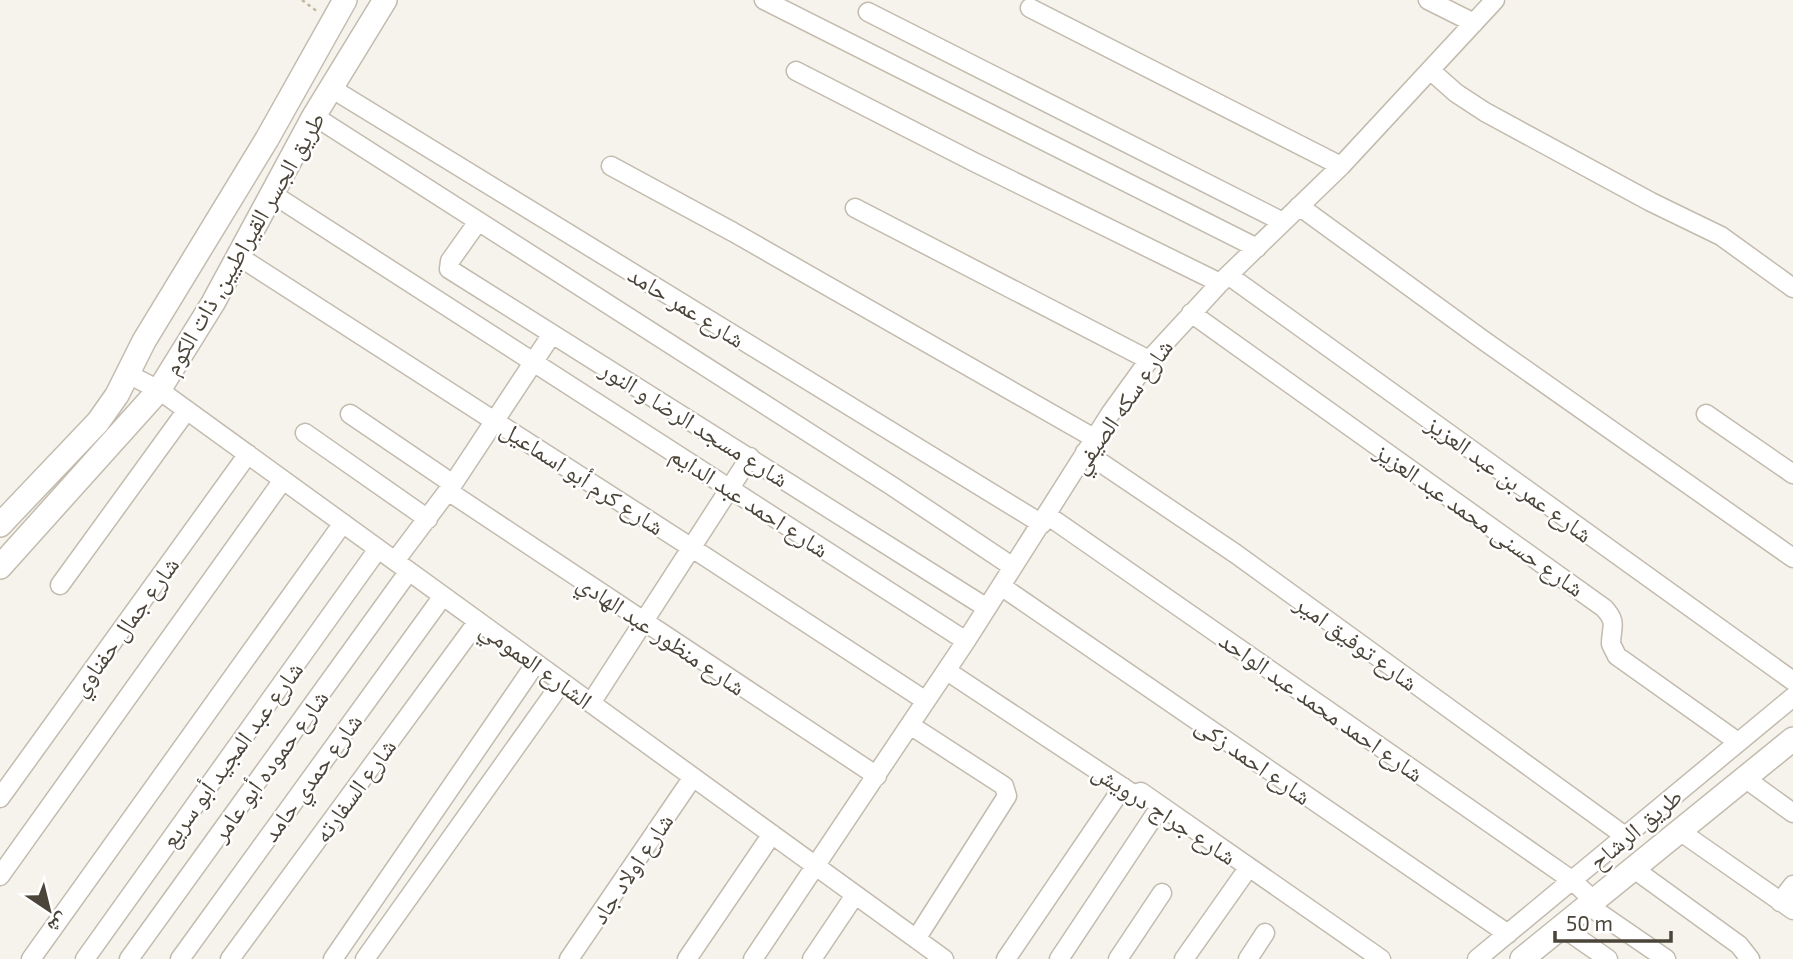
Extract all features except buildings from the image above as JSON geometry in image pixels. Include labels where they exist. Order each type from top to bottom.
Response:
[{"type":"street","name":"طريق الجسر القيراطيين, ذات الكوم","points":[[0,525],[97,422],[267,139],[345,0]]},
{"type":"street","name":"طريق الجسر القيراطيين, ذات الكوم","points":[[0,567],[159,390],[213,303],[314,117],[385,0]]},
{"type":"street","points":[[764,0],[1256,248]]},
{"type":"street","points":[[1428,0],[1474,23]]},
{"type":"street","name":"شارع سكه الصيفي","points":[[753,959],[947,671],[1090,445],[1149,360],[1224,279],[1340,166],[1495,0]]},
{"type":"street","points":[[1030,8],[1340,166]]},
{"type":"street","points":[[868,12],[1283,222]]},
{"type":"street","points":[[1430,70],[1456,93],[1485,112],[1651,202],[1721,236],[1793,288]]},
{"type":"street","name":"شارع عمر بن عبد العزيز","points":[[796,71],[974,162],[1224,279],[1793,681]]},
{"type":"street","name":"شارع عمر حامد","points":[[331,88],[1044,519]]},
{"type":"street","points":[[314,117],[892,486],[1013,567]]},
{"type":"street","name":"شارع توفيق امير","points":[[611,166],[733,232],[1090,445],[1625,836]]},
{"type":"street","name":"شارع احمد عبد الدايم","points":[[271,193],[966,641]]},
{"type":"street","points":[[1299,206],[1483,340],[1793,558]]},
{"type":"street","points":[[855,208],[1149,360]]},
{"type":"street","name":"شارع مسجد الرضا و النور","points":[[477,223],[450,261],[449,270],[987,608]]},
{"type":"street","name":"شارع كرم أبو اسماعيل","points":[[238,256],[926,701]]},
{"type":"street","name":"شارع حسنى محمد عبد العزيز","points":[[1191,313],[1604,608],[1613,621],[1611,644],[1617,656],[1738,742]]},
{"type":"street","name":"شارع حموده أبو عامر","points":[[129,959],[402,566],[428,519],[496,422],[552,334]]},
{"type":"street","name":"الشارع العمومي","points":[[128,374],[159,390],[187,410],[916,939],[935,956]]},
{"type":"street","points":[[60,585],[187,410]]},
{"type":"street","name":"شارع منظور عبد الهادي","points":[[350,414],[450,488],[644,623],[877,776]]},
{"type":"street","points":[[1706,414],[1793,474]]},
{"type":"street","points":[[305,433],[428,519]]},
{"type":"street","name":"شارع جمال حفناوي","points":[[0,798],[248,454]]},
{"type":"street","points":[[591,703],[750,457]]},
{"type":"street","points":[[0,876],[283,480]]},
{"type":"street","name":"شارع احمد محمد عبد الواحد","points":[[1044,519],[1573,881],[1591,903],[1667,959]]},
{"type":"street","points":[[31,959],[343,523]]},
{"type":"street","name":"شارع عبد المجيد أبو سريع","points":[[85,959],[378,549]]},
{"type":"street","name":"شارع احمد زكى","points":[[1001,586],[1508,934]]},
{"type":"street","name":"شارع حمدي حامد","points":[[180,959],[443,596]]},
{"type":"street","name":"شارع السفارته","points":[[230,959],[478,621]]},
{"type":"street","points":[[333,959],[536,663]]},
{"type":"street","name":"شارع جراج درويش","points":[[947,671],[1133,794],[1140,792],[1381,959]]},
{"type":"street","points":[[365,959],[562,682]]},
{"type":"street","name":"طريق الرشاح","points":[[1477,959],[1793,697]]},
{"type":"street","points":[[911,725],[1004,786],[1007,792],[1007,796],[916,939]]},
{"type":"street","name":"طريق الرشاح","points":[[1522,959],[1793,739]]},
{"type":"street","name":"شارع اولاد جاد","points":[[569,959],[693,777]]},
{"type":"street","points":[[1746,779],[1793,813]]},
{"type":"street","points":[[1006,959],[1123,787]]},
{"type":"street","points":[[1059,959],[1160,807]]},
{"type":"street","points":[[1681,832],[1787,906],[1793,886]]},
{"type":"street","points":[[687,959],[772,834]]},
{"type":"street","points":[[1184,959],[1249,867]]},
{"type":"street","points":[[1634,869],[1740,945],[1749,959]]},
{"type":"street","points":[[1118,959],[1162,893]]},
{"type":"street","points":[[812,959],[855,895]]},
{"type":"street","points":[[1562,927],[1608,959]]},
{"type":"street","points":[[1248,959],[1265,933]]}]
